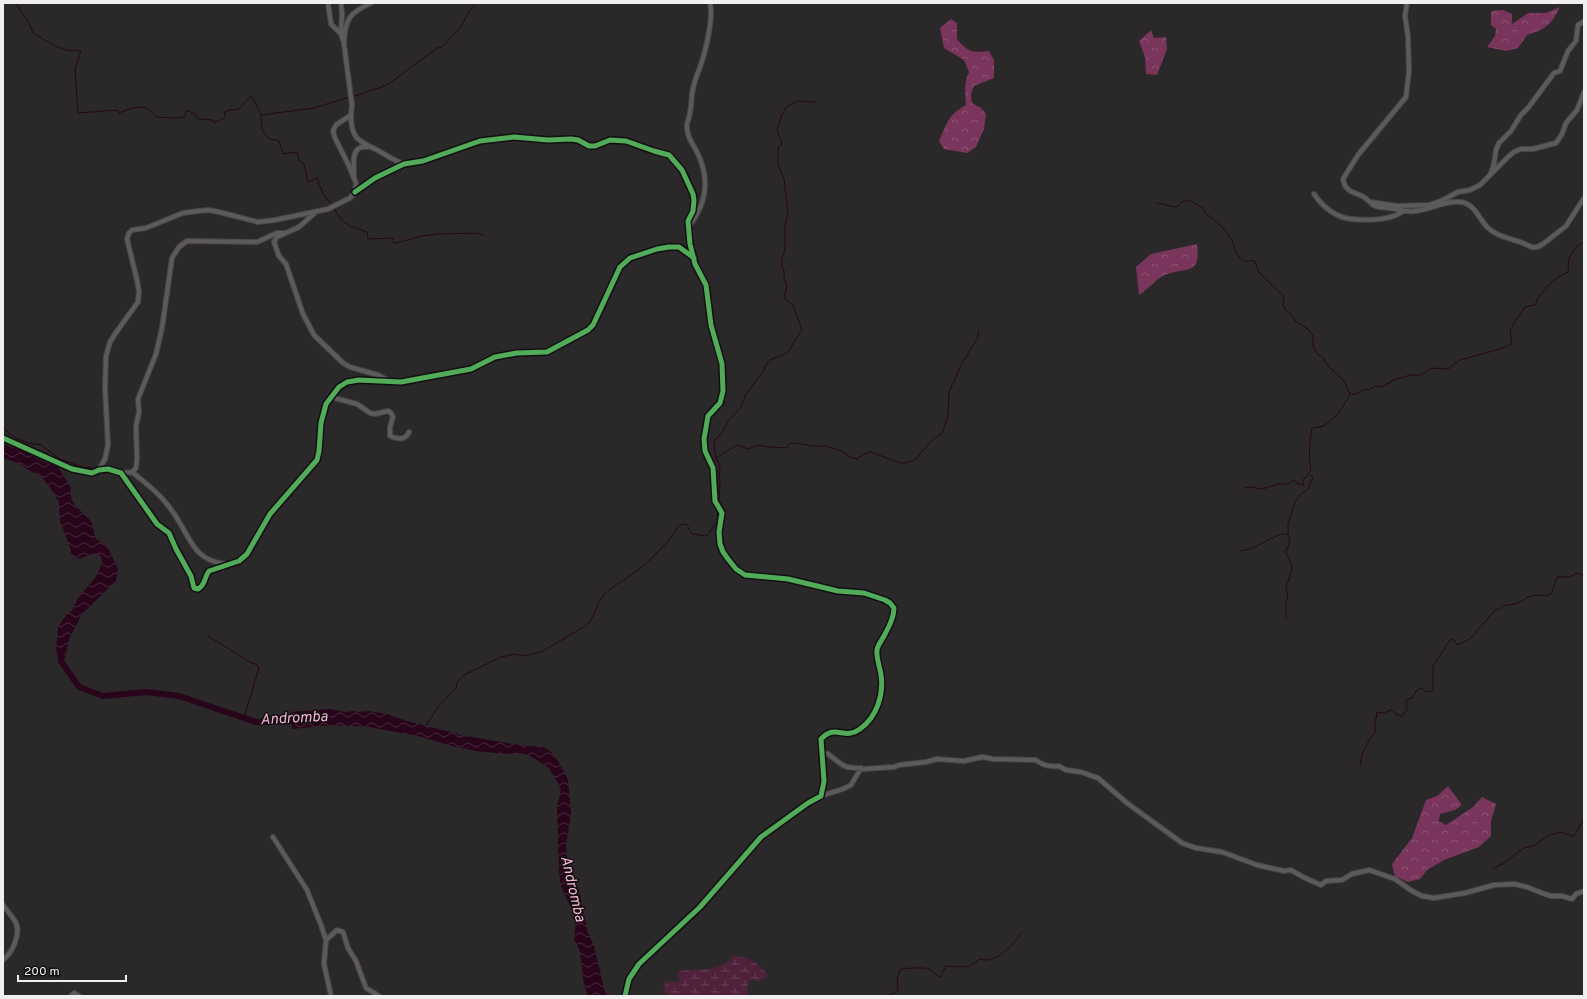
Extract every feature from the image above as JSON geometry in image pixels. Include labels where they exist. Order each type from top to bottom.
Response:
[{"type":"street","points":[[328,3],[331,24],[341,34]]},
{"type":"street","points":[[341,3],[341,34],[344,44],[352,106],[351,125],[353,133],[357,139],[368,147],[404,164]]},
{"type":"street","points":[[344,44],[350,16],[358,9],[371,3]]},
{"type":"street","points":[[689,226],[705,197],[706,187],[705,174],[697,153],[689,138],[687,124],[694,84],[702,63],[710,27],[710,13],[712,10],[710,3]]},
{"type":"street","points":[[1407,3],[1406,16],[1409,71],[1406,97],[1358,155],[1343,180],[1345,186],[1350,191],[1364,197],[1372,205],[1403,211],[1418,211],[1442,204],[1461,202],[1473,208],[1481,217],[1485,226],[1495,234],[1532,247],[1543,244],[1566,226],[1584,198]]},
{"type":"street","points":[[1489,177],[1499,143],[1505,135],[1511,131],[1521,115],[1554,73],[1560,71],[1568,51],[1576,41],[1578,25],[1583,22]]},
{"type":"street","points":[[1583,22],[1581,24],[1584,28]]},
{"type":"street","points":[[1370,202],[1398,206],[1428,205],[1441,201],[1458,192],[1470,190],[1480,185],[1508,156],[1514,152],[1521,149],[1533,149],[1556,143],[1562,134],[1566,123],[1577,110],[1584,92]]},
{"type":"street","points":[[351,115],[336,125],[333,130],[335,138],[356,183],[355,192]]},
{"type":"street","points":[[99,470],[105,459],[108,445],[105,388],[106,356],[110,342],[138,302],[137,280],[128,239],[129,233],[132,230],[146,228],[183,213],[198,211],[214,211],[258,222],[328,209],[350,198],[355,192],[375,178],[404,164],[423,160],[480,141],[514,137],[558,139],[578,140],[589,146],[610,140],[626,141],[669,155],[682,170],[693,194],[693,211],[688,222],[690,244],[695,264],[706,285],[711,325],[722,364],[723,391],[720,403],[708,416],[704,439],[705,451],[713,468],[715,501],[722,513],[719,532],[720,544],[723,552],[736,568],[745,575],[788,578],[838,591],[864,593],[884,600],[890,603],[894,608],[888,628],[877,649],[882,676],[882,691],[875,710],[864,727],[852,734],[832,731],[821,739],[824,782],[821,796]]},
{"type":"street","points":[[354,179],[354,156],[356,151],[363,146],[368,147]]},
{"type":"street","points":[[1314,194],[1324,206],[1338,216],[1348,218],[1368,220],[1386,218],[1399,214],[1403,211]]},
{"type":"street","points":[[317,211],[299,227],[277,237],[274,242],[286,264],[303,314],[314,334],[343,363],[350,367],[378,375],[391,382]]},
{"type":"street","points":[[3,438],[72,468],[92,473],[99,470],[108,469],[121,473],[132,472],[136,468],[137,459],[136,426],[138,399],[156,354],[168,299],[171,266],[175,252],[187,241],[257,242],[277,233],[284,233]]},
{"type":"street","points":[[121,473],[157,524],[169,532],[176,549],[191,576],[194,588],[198,589],[201,587],[209,571],[239,561],[247,554],[270,514],[317,460],[323,412],[326,404],[340,387],[347,382],[359,380],[401,382],[471,369],[496,357],[517,353],[547,352],[588,330],[593,325],[620,267],[630,258],[657,249],[679,247],[694,258]]},
{"type":"street","points":[[331,397],[357,404],[370,413],[375,414],[388,411],[393,417],[390,427],[390,436],[404,439],[409,432]]},
{"type":"street","points":[[132,472],[154,489],[165,502],[178,520],[191,545],[205,558],[215,563],[228,565]]},
{"type":"street","points":[[823,753],[828,754],[840,764],[847,767],[860,768],[894,767],[937,759],[964,761],[982,757],[993,759],[1036,760],[1043,765],[1054,767],[1059,766],[1066,770],[1080,772],[1098,778],[1127,803],[1182,843],[1196,848],[1222,852],[1257,865],[1284,871],[1287,869],[1291,870],[1302,877],[1321,885],[1326,881],[1342,880],[1352,874],[1369,870],[1395,879],[1422,896],[1434,898],[1465,893],[1494,884],[1520,885],[1542,893],[1572,899],[1576,894],[1584,892]]},
{"type":"street","points":[[626,996],[629,979],[639,964],[700,907],[761,837],[808,803],[821,796],[844,789],[851,785],[860,768]]},
{"type":"street","points":[[273,837],[307,890],[326,940],[324,964],[331,996]]},
{"type":"street","points":[[3,905],[17,925],[17,938],[14,945],[3,960]]},
{"type":"street","points":[[326,940],[337,930],[343,932],[348,948],[356,961],[366,988],[379,996]]},
{"type":"street","points":[[71,996],[74,994],[79,996]]},
{"type":"green space","points":[[1560,7],[1554,18],[1547,26],[1539,31],[1527,35],[1518,48],[1506,51],[1487,47],[1495,36],[1496,29],[1491,25],[1491,11],[1503,10],[1512,14],[1512,24],[1528,13],[1546,13]]},
{"type":"green space","points":[[951,19],[957,23],[957,39],[964,47],[974,52],[989,51],[994,60],[994,78],[974,86],[971,94],[972,103],[981,108],[986,114],[984,129],[976,147],[967,153],[944,149],[939,141],[946,124],[955,112],[966,105],[965,92],[969,72],[964,60],[944,48],[940,28]]},
{"type":"green space","points":[[1151,30],[1154,38],[1166,37],[1167,49],[1157,75],[1146,74],[1145,57],[1139,41]]},
{"type":"green space","points":[[1197,244],[1198,255],[1197,262],[1194,266],[1189,269],[1163,276],[1139,295],[1136,267],[1151,254]]},
{"type":"green space","points":[[1448,786],[1462,805],[1455,810],[1440,814],[1439,821],[1446,825],[1473,807],[1482,797],[1496,804],[1491,821],[1491,836],[1479,847],[1444,860],[1427,870],[1420,879],[1408,882],[1395,876],[1392,864],[1412,838],[1426,800],[1437,796]]},
{"type":"green space","points":[[733,956],[744,957],[753,961],[768,975],[758,982],[753,979],[750,980],[747,989],[748,996],[669,996],[663,992],[666,981],[679,982],[678,971],[701,970],[716,967],[723,965]]},
{"type":"water","points":[[3,444],[21,450],[44,462],[57,465],[71,488],[71,498],[73,502],[90,520],[96,539],[106,545],[118,569],[116,581],[82,614],[69,639],[65,659],[58,659],[56,649],[58,627],[67,614],[72,611],[78,598],[95,578],[102,564],[101,556],[93,554],[79,559],[71,555],[71,550],[60,521],[59,502],[40,475],[35,474],[18,463],[3,458]]},
{"type":"water","points":[[330,709],[345,712],[369,711],[387,714],[407,721],[464,736],[543,747],[549,750],[559,762],[568,780],[571,813],[566,846],[568,863],[579,890],[588,933],[594,946],[606,996],[588,996],[584,985],[580,952],[574,939],[576,919],[561,886],[559,872],[557,806],[561,791],[549,768],[529,755],[520,753],[505,754],[476,751],[418,736],[369,727],[334,725],[292,729],[290,712]]},
{"type":"waterway","points":[[16,3],[30,25],[33,33],[53,45],[66,50],[81,51],[75,69],[78,113],[117,110],[119,113],[139,107],[147,109],[156,117],[185,117],[186,111],[190,111],[191,113],[195,113],[198,119],[213,120],[214,123],[226,117],[224,113],[229,110],[239,109],[251,96],[261,115],[314,108],[349,97]]},
{"type":"waterway","points":[[352,97],[387,85],[436,49],[439,47],[441,48],[460,28],[470,10],[476,3]]},
{"type":"waterway","points":[[716,458],[714,448],[715,440],[723,431],[728,421],[741,407],[746,394],[764,370],[767,363],[772,359],[787,353],[802,330],[793,305],[784,298],[787,286],[784,278],[782,258],[785,250],[785,225],[788,213],[784,179],[778,165],[778,148],[782,144],[777,131],[786,107],[798,101],[815,102]]},
{"type":"waterway","points":[[261,116],[261,125],[264,134],[270,139],[279,141],[283,154],[297,152],[299,161],[304,164],[308,182],[317,178],[323,194],[332,205]]},
{"type":"waterway","points":[[1158,203],[1177,207],[1182,202],[1188,200],[1203,208],[1205,213],[1219,224],[1228,234],[1239,257],[1246,262],[1254,260],[1260,274],[1284,296],[1283,304],[1285,310],[1290,313],[1296,322],[1308,329],[1313,336],[1313,346],[1318,355],[1322,357],[1330,368],[1340,377],[1350,394]]},
{"type":"waterway","points":[[334,208],[344,222],[351,227],[367,232],[368,239],[393,238],[394,243],[396,243],[422,236],[438,234],[476,233],[484,235]]},
{"type":"waterway","points":[[1245,488],[1251,487],[1262,489],[1279,484],[1288,484],[1294,480],[1297,483],[1304,485],[1303,480],[1311,470],[1309,454],[1312,428],[1324,426],[1337,415],[1350,394],[1357,394],[1365,389],[1368,390],[1375,386],[1381,387],[1394,380],[1410,375],[1421,375],[1431,368],[1448,369],[1460,360],[1500,349],[1512,344],[1510,331],[1525,307],[1535,305],[1544,289],[1568,272],[1569,258],[1576,247],[1584,242]]},
{"type":"waterway","points":[[719,505],[720,467],[716,458],[737,445],[747,449],[760,445],[787,448],[790,443],[825,446],[842,451],[850,457],[857,459],[864,454],[871,452],[900,463],[906,463],[916,459],[931,441],[942,433],[948,416],[949,392],[962,363],[977,339],[979,331]]},
{"type":"waterway","points":[[3,428],[16,438],[28,443],[41,445],[60,459],[85,468],[92,467]]},
{"type":"waterway","points":[[1286,618],[1286,603],[1288,595],[1286,588],[1292,570],[1286,552],[1290,541],[1288,524],[1295,502],[1300,495],[1308,489],[1313,477],[1310,475]]},
{"type":"waterway","points":[[426,725],[439,706],[456,688],[457,682],[464,675],[501,657],[515,654],[522,656],[541,652],[587,625],[604,595],[653,557],[670,539],[679,525],[687,525],[692,534],[707,536],[717,521],[718,509]]},
{"type":"waterway","points":[[1240,551],[1250,549],[1279,535],[1288,533]]},
{"type":"waterway","points":[[1360,766],[1362,754],[1371,737],[1375,733],[1377,712],[1384,713],[1391,710],[1397,715],[1402,716],[1408,709],[1406,707],[1407,699],[1412,698],[1416,691],[1421,688],[1427,692],[1433,691],[1433,666],[1450,640],[1453,639],[1458,645],[1470,639],[1495,610],[1500,609],[1502,606],[1517,603],[1537,595],[1551,594],[1557,577],[1569,577],[1577,573],[1584,575]]},
{"type":"waterway","points":[[208,636],[257,665],[259,668],[244,718]]},
{"type":"waterway","name":"Andromba","points":[[61,652],[61,661],[79,687],[103,696],[146,692],[179,696],[256,722],[299,721]]},
{"type":"waterway","points":[[1492,869],[1504,863],[1524,848],[1533,846],[1549,835],[1562,832],[1574,836],[1584,819]]},
{"type":"waterway","points":[[887,996],[898,990],[897,978],[901,969],[926,968],[940,977],[946,966],[970,966],[980,959],[986,960],[998,956],[1004,952],[1022,932]]},
{"type":"cycle path","points":[[355,192],[375,178],[404,164],[423,161],[480,141],[514,137],[548,140],[571,139],[578,140],[589,146],[595,146],[610,140],[626,141],[669,155],[682,170],[693,194],[693,211],[688,221],[690,244],[695,264],[706,285],[711,325],[722,364],[723,391],[720,403],[708,416],[704,439],[705,451],[713,468],[715,501],[722,513],[719,532],[720,544],[723,552],[736,569],[745,575],[788,579],[838,591],[864,593],[885,600],[894,608],[891,621],[877,650],[882,682],[880,697],[875,712],[860,729],[849,733],[831,732],[826,734],[821,739],[824,781],[821,796],[808,803],[761,837],[700,907],[639,964],[629,979],[625,996]]},
{"type":"cycle path","points":[[3,438],[72,469],[92,473],[99,470],[108,469],[121,473],[157,524],[169,533],[191,576],[194,588],[198,589],[204,583],[209,571],[239,561],[247,554],[270,514],[317,460],[321,423],[326,404],[339,387],[347,382],[359,380],[401,382],[471,369],[495,357],[517,353],[547,352],[588,330],[593,325],[620,267],[630,258],[657,249],[669,247],[679,247],[694,258]]}]
